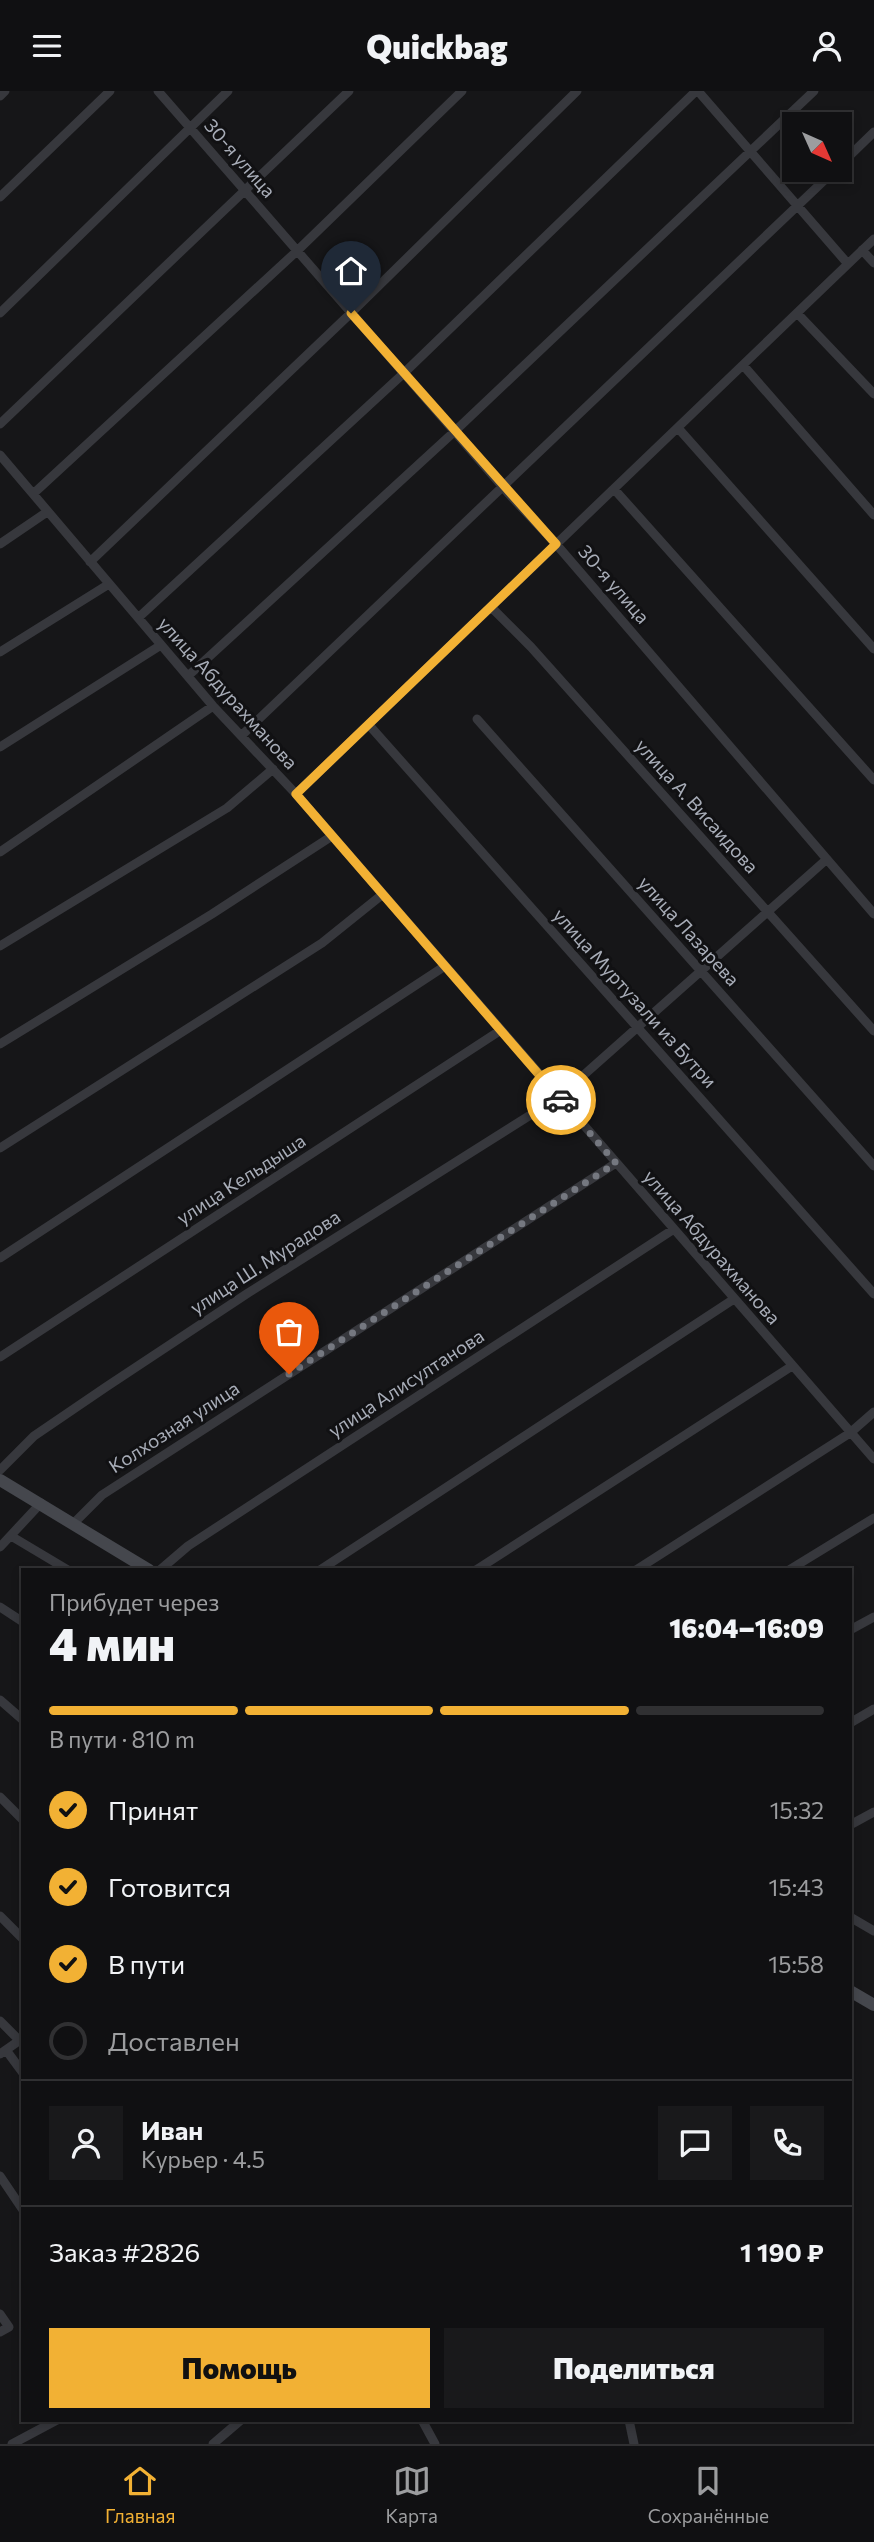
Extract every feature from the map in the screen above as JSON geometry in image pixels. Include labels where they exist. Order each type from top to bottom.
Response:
[{"type":"main road","points":[[0,1479],[146,1568]]},
{"type":"main road","points":[[852,1992],[874,2005]]},
{"type":"street","points":[[0,96],[5,91]]},
{"type":"street","points":[[0,197],[110,91]]},
{"type":"street","name":"30-я улица","points":[[158,91],[556,544],[874,914]]},
{"type":"street","points":[[0,313],[228,91]]},
{"type":"street","points":[[0,425],[349,91]]},
{"type":"street","points":[[33,494],[297,251],[462,91]]},
{"type":"street","points":[[90,562],[578,91]]},
{"type":"street","points":[[138,618],[404,373],[697,91],[848,264]]},
{"type":"street","points":[[188,676],[455,431],[814,91]]},
{"type":"street","points":[[852,153],[874,132]]},
{"type":"street","points":[[241,736],[822,182]]},
{"type":"street","points":[[296,794],[874,239]]},
{"type":"street","points":[[862,250],[874,263]]},
{"type":"street","points":[[797,313],[874,394]]},
{"type":"street","points":[[743,365],[874,515]]},
{"type":"street","points":[[678,428],[874,649]]},
{"type":"street","name":"улица Абдурахманова","points":[[0,455],[213,706],[296,794],[874,1459]]},
{"type":"street","points":[[614,489],[874,780]]},
{"type":"street","points":[[0,544],[47,512]]},
{"type":"street","points":[[0,652],[109,584]]},
{"type":"street","name":"улица А. Висаидова","points":[[491,607],[531,647],[874,1031]]},
{"type":"street","points":[[0,747],[161,645]]},
{"type":"street","points":[[0,852],[213,706]]},
{"type":"street","name":"улица Лазарева","points":[[477,719],[874,1166]]},
{"type":"street","name":"улица Муртузали из Бутри","points":[[369,725],[874,1294]]},
{"type":"street","points":[[0,946],[227,807],[273,769]]},
{"type":"street","points":[[0,1044],[212,914],[332,836]]},
{"type":"street","name":"улица Ш. Мурадова","points":[[0,1469],[34,1436],[106,1387],[559,1097],[766,910],[827,859]]},
{"type":"street","points":[[0,1148],[322,943],[383,894]]},
{"type":"street","points":[[0,1258],[445,966]]},
{"type":"street","name":"улица Кельдыша","points":[[0,1357],[501,1030]]},
{"type":"street","name":"Колхозная улица","points":[[74,1523],[102,1495],[616,1163]]},
{"type":"street","name":"улица Алисултанова","points":[[162,1568],[188,1546],[674,1229]]},
{"type":"street","points":[[323,1568],[734,1299]]},
{"type":"street","points":[[479,1568],[792,1366]]},
{"type":"street","points":[[639,1568],[850,1433],[874,1412]]},
{"type":"street","points":[[0,1547],[41,1503]]},
{"type":"street","points":[[792,1568],[874,1518]]},
{"type":"street","points":[[11,1536],[65,1568]]},
{"type":"street","points":[[0,1607],[21,1621]]},
{"type":"street","points":[[852,1629],[874,1617]]},
{"type":"street","points":[[0,1700],[21,1718]]},
{"type":"street","points":[[852,1722],[874,1709]]},
{"type":"street","points":[[0,1797],[21,1818]]},
{"type":"street","points":[[852,1824],[874,1812]]},
{"type":"street","points":[[0,1916],[21,1937]]},
{"type":"street","points":[[852,1918],[874,1931]]},
{"type":"street","points":[[0,2021],[21,2039],[3,2052],[21,2071]]},
{"type":"street","points":[[0,2176],[21,2207]]},
{"type":"street","points":[[0,2313],[9,2327],[0,2332]]},
{"type":"street","points":[[12,2444],[53,2422]]},
{"type":"street","points":[[213,2444],[239,2422]]},
{"type":"street","points":[[423,2422],[435,2444]]},
{"type":"street","points":[[629,2422],[634,2444]]},
{"type":"way so far","points":[[289,1374],[616,1163],[561,1100]]},
{"type":"route","points":[[351,313],[556,544],[296,794],[561,1100]]}]
